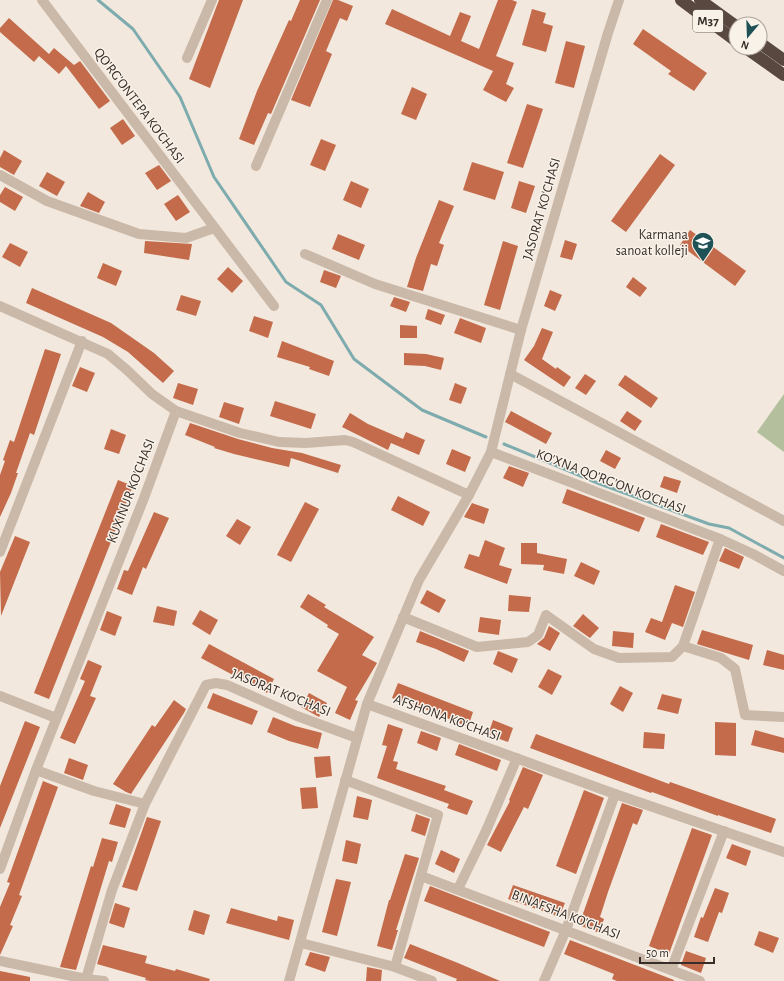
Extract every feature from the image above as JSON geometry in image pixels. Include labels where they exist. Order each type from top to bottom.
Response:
[{"type":"highway","name":"M37","points":[[681,0],[728,35]]},
{"type":"highway","name":"M37","points":[[700,0],[728,20]]},
{"type":"highway","points":[[768,49],[784,60]]},
{"type":"highway","points":[[757,56],[784,75]]},
{"type":"street","name":"QO'RG'ONTEPA KO'CHASI","points":[[42,0],[274,306]]},
{"type":"street","points":[[187,58],[212,0]]},
{"type":"street","points":[[256,166],[327,0]]},
{"type":"street","name":"JASORAT KO'CHASI","points":[[289,981],[301,943],[367,704],[418,580],[468,495],[491,452],[521,330],[619,0]]},
{"type":"street","points":[[0,175],[47,201],[139,234],[186,238],[214,228]]},
{"type":"street","points":[[305,254],[375,284],[521,330]]},
{"type":"street","points":[[0,306],[82,341],[108,354],[152,394],[176,411],[240,433],[279,442],[306,443],[344,440],[354,442],[468,495]]},
{"type":"street","points":[[0,552],[82,341]]},
{"type":"street","points":[[510,374],[784,521]]},
{"type":"street","name":"KUXINUR KO'CHASI","points":[[0,869],[36,770],[144,498],[176,411]]},
{"type":"street","name":"KO'XNA QO'RG'ON KO'CHASI","points":[[491,452],[720,539],[753,554],[784,572]]},
{"type":"street","points":[[403,618],[477,647],[528,642],[538,635],[546,615],[594,648],[619,658],[672,657],[683,646],[720,539]]},
{"type":"street","points":[[683,646],[721,658],[735,669],[745,715],[784,717]]},
{"type":"street","name":"JASORAT KO'CHASI","points":[[86,979],[112,890],[145,804],[206,685],[216,683],[227,685],[297,716],[357,738]]},
{"type":"street","points":[[0,696],[56,718]]},
{"type":"street","name":"AFSHONA KO'CHASI","points":[[367,704],[615,794],[784,852]]},
{"type":"street","points":[[458,889],[486,831],[517,758]]},
{"type":"street","points":[[36,770],[94,791],[145,804]]},
{"type":"street","points":[[345,780],[438,815],[395,968]]},
{"type":"street","points":[[544,981],[566,930],[615,794]]},
{"type":"street","points":[[671,970],[724,831]]},
{"type":"street","name":"BINAFSHA KO'CHASI","points":[[421,876],[700,981]]},
{"type":"street","points":[[301,943],[395,968],[432,981]]},
{"type":"street","points":[[0,961],[86,979],[104,981]]},
{"type":"green space","points":[[784,394],[784,452],[757,432]]},
{"type":"building","points":[[219,0],[243,0],[210,88],[189,79]]},
{"type":"building","points":[[300,0],[320,0],[271,114],[268,113],[254,145],[239,139],[257,91],[289,20],[291,21]]},
{"type":"building","points":[[333,0],[338,0],[353,6],[347,21],[340,18],[326,51],[332,54],[310,107],[291,100]]},
{"type":"building","points":[[498,0],[512,0],[517,2],[496,56],[514,63],[506,84],[514,88],[506,102],[483,90],[493,71],[385,24],[392,9],[450,36],[460,12],[471,16],[461,41],[479,49]]},
{"type":"building","points":[[532,9],[546,13],[543,23],[553,26],[546,52],[522,45]]},
{"type":"building","points":[[9,18],[49,54],[54,48],[74,65],[80,61],[110,101],[99,109],[66,66],[59,74],[39,56],[34,62],[0,32],[0,28]]},
{"type":"building","points":[[643,29],[707,73],[694,91],[668,74],[671,71],[633,44]]},
{"type":"building","points":[[566,41],[585,46],[574,88],[555,83]]},
{"type":"building","points":[[412,87],[427,94],[416,120],[401,114]]},
{"type":"building","points":[[527,104],[543,109],[523,168],[507,163]]},
{"type":"building","points":[[123,119],[135,136],[122,145],[110,128]]},
{"type":"building","points":[[321,139],[336,145],[325,171],[310,165]]},
{"type":"building","points":[[4,150],[22,161],[14,175],[0,167],[0,158]]},
{"type":"building","points":[[660,154],[675,165],[626,232],[611,221]]},
{"type":"building","points":[[472,162],[504,172],[495,200],[463,190]]},
{"type":"building","points":[[159,165],[171,181],[157,190],[145,173]]},
{"type":"building","points":[[47,172],[65,182],[57,196],[39,186]]},
{"type":"building","points":[[351,181],[369,189],[361,208],[343,200]]},
{"type":"building","points":[[519,181],[535,186],[526,213],[511,208]]},
{"type":"building","points":[[5,187],[23,197],[15,211],[0,202],[0,195]]},
{"type":"building","points":[[88,192],[105,202],[99,213],[80,206]]},
{"type":"building","points":[[178,195],[190,212],[176,221],[164,204]]},
{"type":"building","points":[[439,200],[454,206],[439,243],[444,245],[437,266],[431,264],[423,291],[407,287],[416,258]]},
{"type":"building","points":[[690,230],[746,271],[735,286],[680,245]]},
{"type":"building","points":[[338,234],[365,245],[359,260],[332,249]]},
{"type":"building","points":[[565,240],[577,244],[572,260],[560,257]]},
{"type":"building","points":[[145,241],[192,244],[189,260],[144,253]]},
{"type":"building","points":[[503,241],[518,246],[500,310],[484,305]]},
{"type":"building","points":[[10,243],[28,252],[20,267],[2,257]]},
{"type":"building","points":[[103,263],[122,271],[116,286],[97,278]]},
{"type":"building","points":[[228,267],[243,281],[232,293],[217,279]]},
{"type":"building","points":[[324,270],[341,276],[336,288],[320,282]]},
{"type":"building","points":[[633,277],[647,288],[640,297],[626,287]]},
{"type":"building","points":[[32,288],[111,323],[154,353],[174,371],[163,383],[128,352],[103,337],[26,303]]},
{"type":"building","points":[[550,290],[562,295],[555,311],[544,306]]},
{"type":"building","points":[[181,295],[201,301],[196,316],[176,310]]},
{"type":"building","points":[[394,297],[410,302],[406,312],[390,306]]},
{"type":"building","points":[[428,309],[445,315],[441,325],[425,319]]},
{"type":"building","points":[[254,316],[273,322],[268,338],[249,331]]},
{"type":"building","points":[[460,318],[486,328],[481,343],[454,333]]},
{"type":"building","points":[[400,325],[417,326],[417,338],[400,338]]},
{"type":"building","points":[[542,328],[553,332],[542,359],[571,377],[564,387],[524,360],[534,346]]},
{"type":"building","points":[[282,341],[334,361],[329,376],[309,369],[310,367],[277,357]]},
{"type":"building","points":[[45,349],[61,354],[34,435],[30,433],[16,473],[18,473],[11,493],[0,517],[0,475],[5,461],[3,460],[10,440],[14,442]]},
{"type":"building","points":[[404,353],[426,354],[444,358],[441,370],[425,366],[404,365]]},
{"type":"building","points":[[80,367],[95,373],[87,392],[72,386]]},
{"type":"building","points":[[585,374],[596,381],[586,395],[575,388]]},
{"type":"building","points":[[625,375],[658,398],[651,408],[618,385]]},
{"type":"building","points":[[178,383],[198,389],[193,405],[173,398]]},
{"type":"building","points":[[455,383],[467,388],[461,404],[449,400]]},
{"type":"building","points":[[275,401],[316,414],[311,429],[270,416]]},
{"type":"building","points":[[224,402],[244,408],[239,424],[219,417]]},
{"type":"building","points":[[511,411],[552,433],[546,444],[505,422]]},
{"type":"building","points":[[627,411],[642,421],[635,431],[620,421]]},
{"type":"building","points":[[350,413],[368,424],[403,439],[406,432],[425,440],[419,455],[391,443],[388,450],[342,427]]},
{"type":"building","points":[[190,423],[238,439],[272,448],[302,453],[341,465],[338,473],[291,458],[289,467],[234,454],[214,448],[215,447],[185,435]]},
{"type":"building","points":[[111,429],[126,435],[119,454],[104,449]]},
{"type":"building","points":[[452,449],[471,457],[465,472],[446,464]]},
{"type":"building","points":[[606,450],[621,458],[615,469],[600,461]]},
{"type":"building","points":[[509,466],[529,473],[523,487],[503,478]]},
{"type":"building","points":[[664,476],[681,481],[677,493],[660,487]]},
{"type":"building","points":[[118,480],[133,486],[49,699],[34,693]]},
{"type":"building","points":[[567,489],[645,518],[639,532],[562,503]]},
{"type":"building","points":[[398,496],[430,512],[423,526],[391,510]]},
{"type":"building","points":[[305,502],[319,509],[291,562],[277,555]]},
{"type":"building","points":[[472,503],[489,509],[484,524],[464,517]]},
{"type":"building","points":[[154,512],[169,518],[146,569],[143,567],[132,595],[117,589],[124,570],[128,571]]},
{"type":"building","points":[[237,519],[251,527],[240,545],[226,536]]},
{"type":"building","points":[[661,524],[709,542],[703,555],[656,537]]},
{"type":"building","points":[[15,536],[30,542],[1,616],[0,572]]},
{"type":"building","points":[[485,540],[505,548],[499,565],[512,569],[507,584],[464,568],[469,554],[479,557]]},
{"type":"building","points":[[521,543],[537,543],[537,553],[567,559],[564,574],[543,570],[544,565],[521,564]]},
{"type":"building","points":[[725,548],[744,557],[739,569],[719,561]]},
{"type":"building","points":[[581,562],[600,571],[594,585],[574,576]]},
{"type":"building","points":[[675,585],[695,592],[683,627],[672,623],[665,640],[645,632],[651,618],[662,622]]},
{"type":"building","points":[[427,590],[446,600],[439,613],[420,603]]},
{"type":"building","points":[[308,594],[326,605],[324,607],[374,637],[362,655],[377,663],[355,700],[358,701],[350,720],[335,713],[347,687],[317,671],[339,634],[300,607]]},
{"type":"building","points":[[509,595],[531,597],[529,612],[508,611]]},
{"type":"building","points":[[157,606],[177,611],[174,626],[153,622]]},
{"type":"building","points":[[200,610],[218,620],[210,635],[192,624]]},
{"type":"building","points":[[107,611],[122,617],[115,636],[100,630]]},
{"type":"building","points":[[583,614],[599,628],[590,638],[573,626]]},
{"type":"building","points":[[480,617],[501,620],[499,635],[478,632]]},
{"type":"building","points":[[549,626],[560,633],[550,651],[537,644],[544,638]]},
{"type":"building","points":[[702,630],[753,645],[749,660],[697,644]]},
{"type":"building","points":[[420,631],[469,651],[464,662],[436,649],[416,642]]},
{"type":"building","points":[[613,631],[634,633],[633,648],[612,646]]},
{"type":"building","points":[[209,644],[274,679],[267,693],[201,658]]},
{"type":"building","points":[[767,650],[784,655],[784,670],[763,665]]},
{"type":"building","points":[[498,651],[518,659],[512,673],[493,664]]},
{"type":"building","points":[[88,660],[102,666],[90,696],[96,698],[75,744],[60,738],[85,681],[80,679]]},
{"type":"building","points":[[548,669],[562,676],[552,695],[538,687]]},
{"type":"building","points":[[398,683],[473,712],[468,727],[413,704],[412,706],[392,698]]},
{"type":"building","points":[[620,686],[633,693],[623,712],[610,704]]},
{"type":"building","points":[[213,693],[258,711],[252,725],[207,708]]},
{"type":"building","points":[[309,693],[327,703],[319,717],[301,707]]},
{"type":"building","points":[[662,694],[682,699],[678,714],[657,709]]},
{"type":"building","points":[[174,700],[186,709],[131,794],[113,784],[152,725],[155,727]]},
{"type":"building","points":[[273,717],[295,726],[322,733],[318,749],[289,741],[267,732]]},
{"type":"building","points":[[493,720],[513,728],[508,742],[488,735]]},
{"type":"building","points":[[25,721],[40,727],[0,828],[0,786]]},
{"type":"building","points":[[715,722],[736,723],[736,756],[715,755]]},
{"type":"building","points":[[388,724],[403,729],[393,761],[398,762],[396,769],[446,786],[444,790],[473,801],[467,815],[447,808],[449,804],[377,778],[387,746],[382,745]]},
{"type":"building","points":[[755,730],[784,738],[784,753],[751,745]]},
{"type":"building","points":[[421,731],[441,738],[437,751],[417,743]]},
{"type":"building","points":[[644,732],[665,734],[664,749],[643,748]]},
{"type":"building","points":[[536,734],[669,784],[670,782],[776,819],[771,833],[652,792],[651,793],[530,748]]},
{"type":"building","points":[[459,744],[501,760],[497,771],[455,755]]},
{"type":"building","points":[[330,756],[332,776],[316,778],[314,757]]},
{"type":"building","points":[[69,758],[88,765],[83,780],[64,773]]},
{"type":"building","points":[[523,767],[543,775],[528,809],[524,807],[501,852],[487,845],[510,801],[509,800]]},
{"type":"building","points":[[43,781],[58,787],[19,895],[22,896],[10,925],[13,926],[0,955],[0,907],[10,883],[7,882]]},
{"type":"building","points":[[316,787],[318,808],[302,809],[300,788]]},
{"type":"building","points":[[584,790],[604,798],[576,874],[556,866]]},
{"type":"building","points":[[357,796],[372,800],[368,820],[353,817]]},
{"type":"building","points":[[622,803],[643,810],[637,825],[633,823],[608,892],[600,917],[604,919],[599,933],[579,925]]},
{"type":"building","points":[[116,804],[131,809],[125,828],[109,824]]},
{"type":"building","points":[[416,814],[430,819],[425,836],[411,831]]},
{"type":"building","points":[[147,817],[161,821],[137,891],[122,887]]},
{"type":"building","points":[[692,828],[712,835],[669,954],[649,946]]},
{"type":"building","points":[[102,838],[118,842],[112,862],[109,861],[76,970],[60,967],[91,866],[93,867]]},
{"type":"building","points":[[346,840],[361,844],[357,864],[342,861]]},
{"type":"building","points":[[732,844],[751,851],[746,866],[726,858]]},
{"type":"building","points":[[441,850],[460,859],[454,873],[435,864]]},
{"type":"building","points":[[405,854],[419,858],[396,930],[398,930],[392,950],[377,946],[389,900]]},
{"type":"building","points":[[336,879],[351,882],[337,936],[322,932]]},
{"type":"building","points":[[513,885],[565,903],[559,917],[508,899]]},
{"type":"building","points":[[430,886],[550,932],[544,947],[424,901]]},
{"type":"building","points":[[715,888],[729,893],[722,913],[719,912],[708,942],[694,937],[701,917],[703,918]]},
{"type":"building","points":[[115,903],[130,908],[124,928],[109,923]]},
{"type":"building","points":[[231,908],[277,921],[278,916],[294,920],[289,940],[226,923]]},
{"type":"building","points":[[194,910],[210,915],[204,935],[188,930]]},
{"type":"building","points":[[759,931],[779,938],[773,953],[754,945]]},
{"type":"building","points":[[570,940],[674,981],[617,981],[612,979],[614,974],[564,954]]},
{"type":"building","points":[[410,944],[500,981],[456,981],[457,979],[404,958]]},
{"type":"building","points":[[103,945],[147,956],[145,963],[175,971],[176,969],[210,979],[209,981],[145,980],[146,978],[97,964]]},
{"type":"building","points":[[686,951],[706,958],[701,973],[681,965]]},
{"type":"building","points":[[310,952],[330,957],[325,972],[305,965]]},
{"type":"building","points":[[367,967],[382,970],[381,981],[366,981]]},
{"type":"building","points":[[0,971],[30,977],[30,981],[0,981]]},
{"type":"waterway","points":[[98,0],[133,29],[180,97],[214,177],[286,282],[321,305],[354,359],[422,410],[486,437]]},
{"type":"waterway","points":[[504,444],[600,484],[709,524],[729,528],[784,558]]},
{"type":"place","name":"Karmana sanoat kolleji","points":[[703,262]]}]
